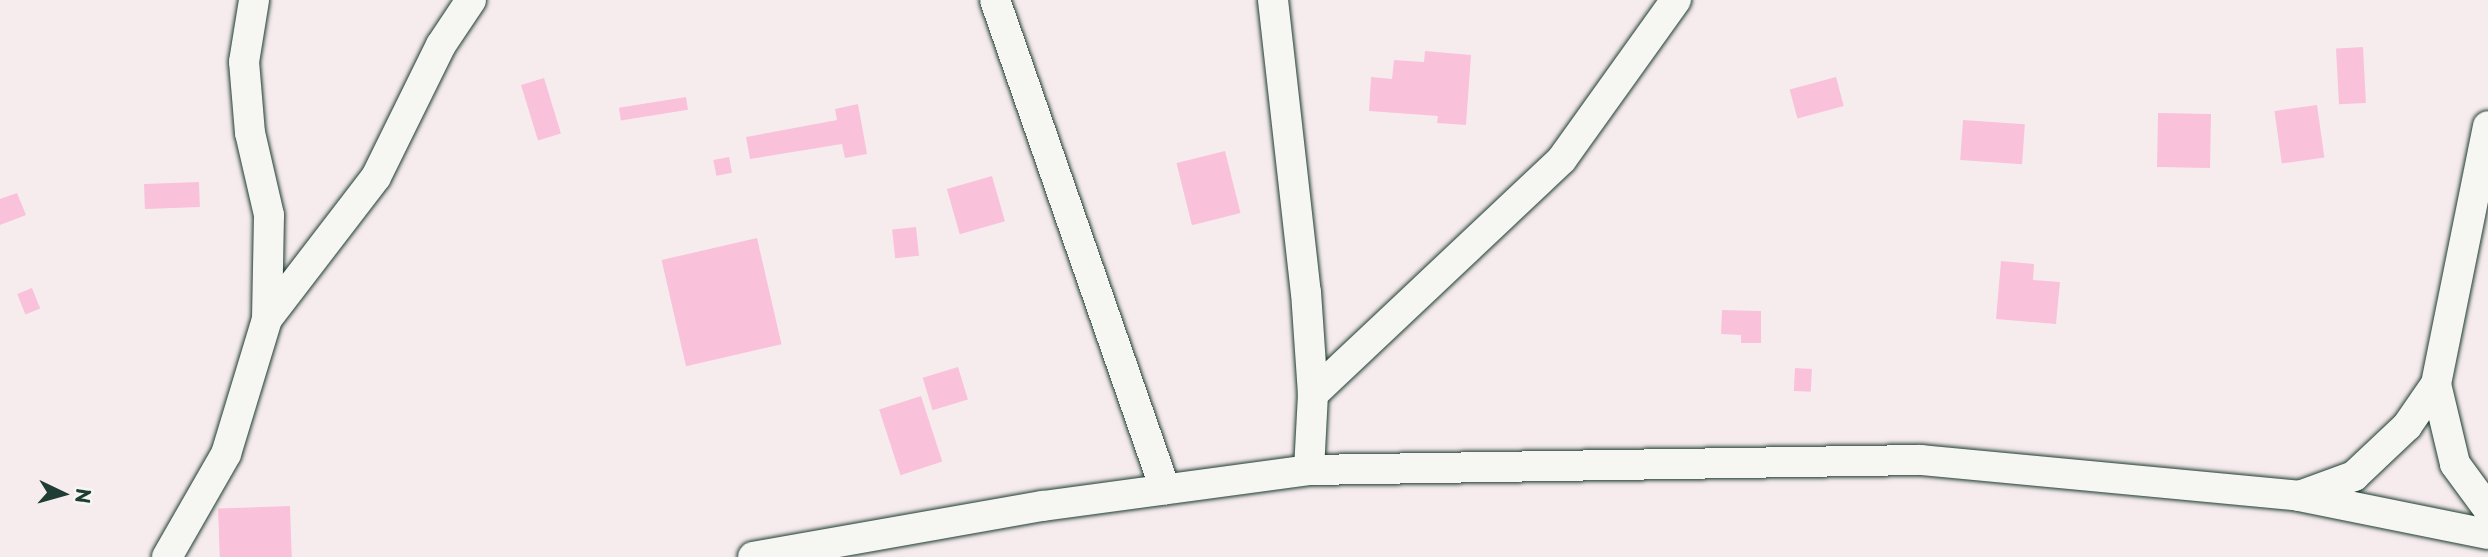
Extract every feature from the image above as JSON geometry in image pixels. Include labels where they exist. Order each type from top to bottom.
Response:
[{"type":"street","points":[[167,557],[226,454],[267,319],[269,215],[250,133],[244,62],[254,0]]},
{"type":"street","points":[[267,319],[376,177],[441,45],[471,0]]},
{"type":"street","points":[[995,0],[1165,489]]},
{"type":"street","points":[[1273,0],[1313,394],[1309,470]]},
{"type":"street","points":[[1313,394],[1562,159],[1676,0]]},
{"type":"street","points":[[2299,496],[2354,475],[2407,426],[2436,384],[2488,126]]},
{"type":"street","points":[[2436,384],[2455,464],[2488,509]]},
{"type":"street","points":[[753,557],[1165,489],[1309,470],[1921,460],[2299,496],[2488,534]]},
{"type":"building","points":[[2363,47],[2366,103],[2339,104],[2336,48]]},
{"type":"building","points":[[1425,51],[1471,55],[1466,125],[1437,123],[1438,116],[1369,111],[1371,77],[1392,79],[1394,60],[1424,62]]},
{"type":"building","points":[[1836,77],[1844,106],[1797,118],[1790,89]]},
{"type":"building","points":[[544,78],[561,133],[538,140],[521,85]]},
{"type":"building","points":[[686,97],[688,110],[621,120],[619,108]]},
{"type":"building","points":[[858,104],[867,154],[845,158],[842,144],[750,159],[746,137],[837,120],[835,109]]},
{"type":"building","points":[[2317,105],[2324,157],[2282,163],[2274,111]]},
{"type":"building","points":[[2158,113],[2211,114],[2210,168],[2157,167]]},
{"type":"building","points":[[1963,120],[2025,124],[2022,164],[1960,160]]},
{"type":"building","points":[[1225,151],[1240,213],[1192,225],[1176,163]]},
{"type":"building","points":[[729,157],[732,173],[716,176],[713,160]]},
{"type":"building","points":[[992,176],[1005,221],[960,234],[947,189]]},
{"type":"building","points":[[199,182],[200,207],[145,209],[144,184]]},
{"type":"building","points":[[17,193],[26,215],[0,225],[0,199]]},
{"type":"building","points":[[916,227],[919,256],[895,258],[892,230]]},
{"type":"building","points":[[757,238],[782,344],[686,366],[662,260]]},
{"type":"building","points":[[2001,261],[2034,264],[2033,280],[2060,282],[2056,324],[1996,319]]},
{"type":"building","points":[[32,288],[40,308],[25,314],[17,294]]},
{"type":"building","points":[[1722,310],[1761,311],[1761,343],[1741,343],[1741,335],[1721,334]]},
{"type":"building","points":[[958,367],[968,400],[933,410],[923,378]]},
{"type":"building","points":[[1795,368],[1812,369],[1811,392],[1794,391]]},
{"type":"building","points":[[921,396],[942,462],[900,475],[879,410]]},
{"type":"building","points":[[290,506],[292,557],[220,557],[218,509]]}]
